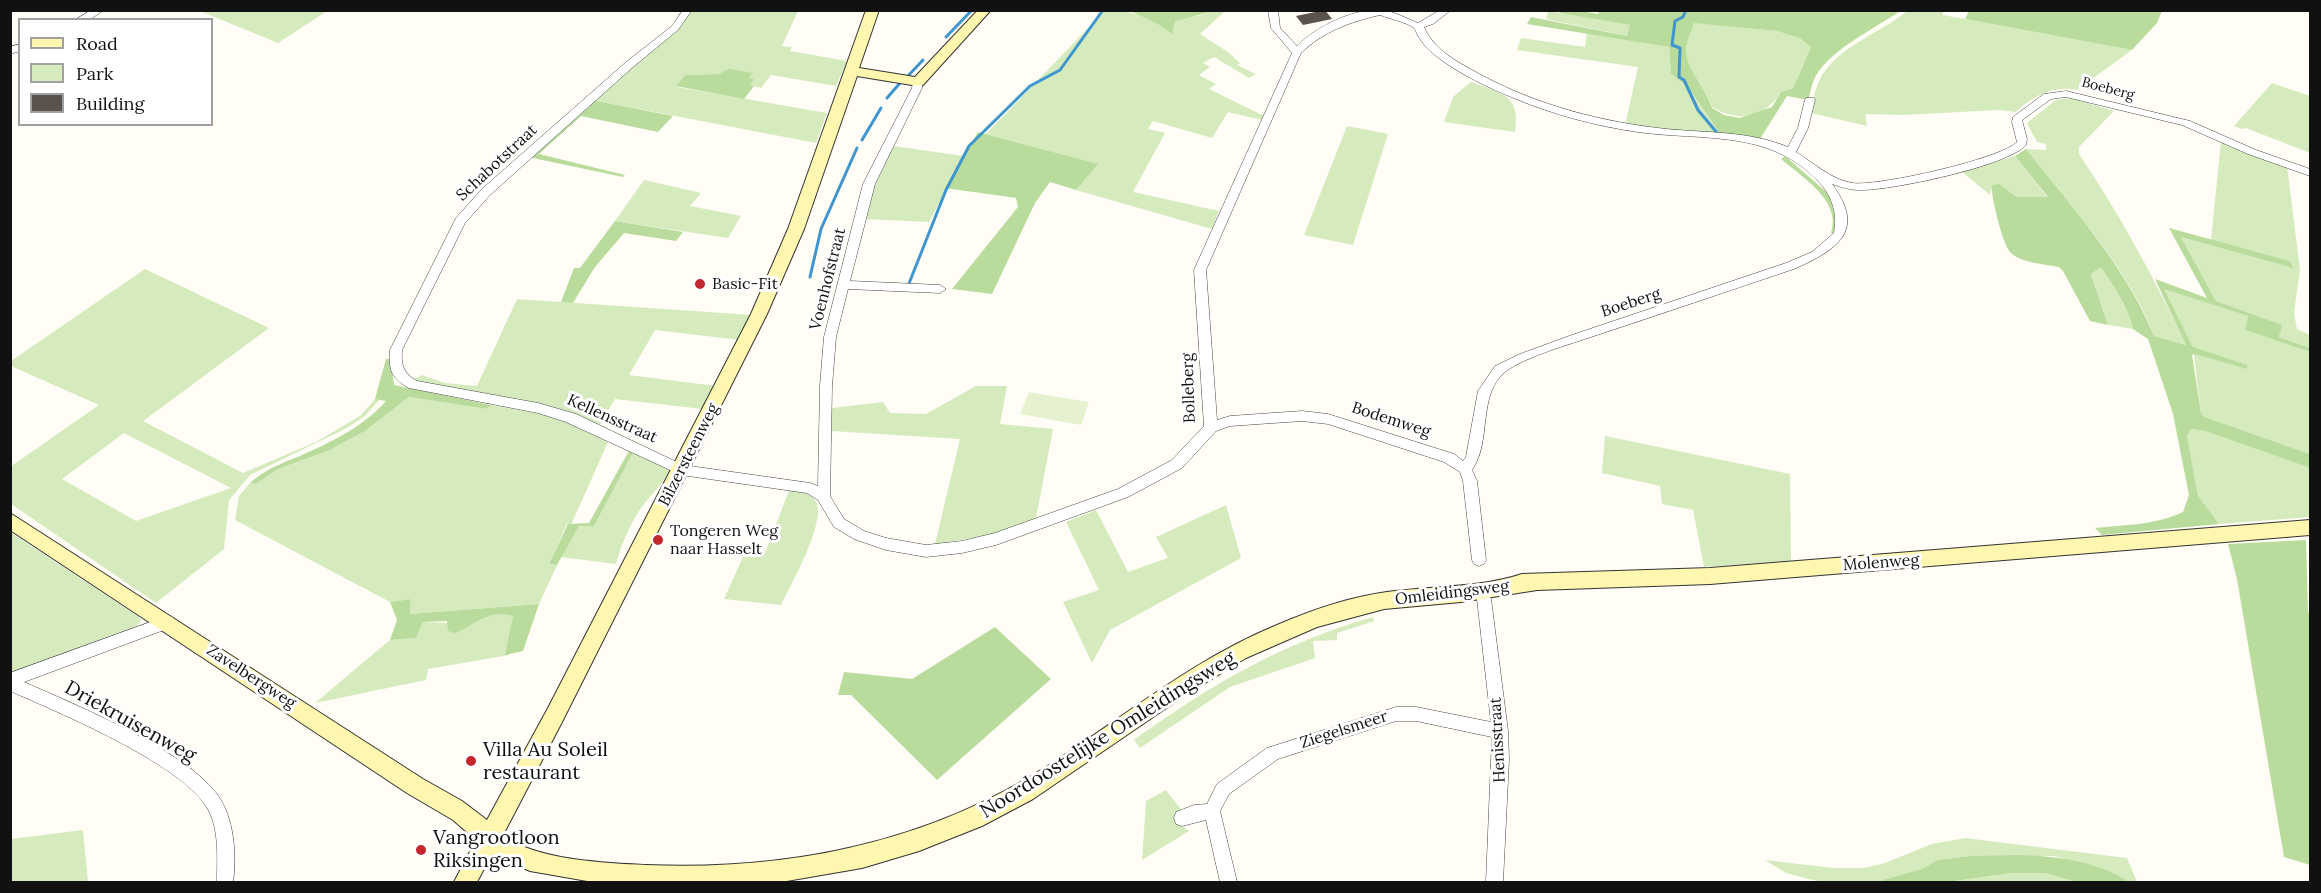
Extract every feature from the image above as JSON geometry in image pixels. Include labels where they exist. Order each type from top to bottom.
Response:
[{"type":"main road","name":"Bilzersteenweg","points":[[465,882],[555,715],[681,470],[775,280],[796,229],[873,10]]},
{"type":"main road","points":[[852,71],[918,82],[983,11]]},
{"type":"main road","name":"Zavelbergweg","points":[[10,520],[415,786],[470,818],[488,838]]},
{"type":"main road","name":"Molenweg","points":[[1450,582],[1489,580],[1533,583],[1710,576],[2310,528]]},
{"type":"main road","name":"Omleidingsweg","points":[[1376,602],[1399,592],[1450,582]]},
{"type":"main road","name":"Omleidingsweg","points":[[1376,602],[1533,583]]},
{"type":"main road","name":"Noordoostelijke Omleidingsweg","points":[[488,838],[507,852],[520,857],[593,874],[630,879],[675,881],[747,879],[810,871],[860,860],[918,842],[967,823],[1023,793],[1072,763],[1198,675],[1238,652],[1304,623],[1376,602]]},
{"type":"street","points":[[84,18],[100,10]]},
{"type":"street","name":"Schabotstraat","points":[[405,380],[395,366],[396,350],[460,221],[486,192],[629,65],[675,28],[688,10]]},
{"type":"street","points":[[1273,10],[1272,20],[1275,27],[1297,52],[1306,42],[1333,25],[1376,11],[1418,26],[1430,22],[1447,10]]},
{"type":"street","name":"Boeberg","points":[[1418,26],[1434,52],[1497,88],[1550,110],[1623,128],[1764,142],[1789,153],[1836,182],[1861,188],[1980,163],[2011,152],[2022,143],[2017,118],[2032,106],[2057,94],[2074,95],[2186,123],[2242,148],[2310,173]]},
{"type":"street","name":"Bolleberg","points":[[823,496],[839,523],[849,530],[886,544],[926,551],[962,547],[996,539],[1123,493],[1177,464],[1211,427],[1200,270],[1297,52]]},
{"type":"street","name":"Voenhofstraat","points":[[823,496],[826,386],[830,337],[869,184],[918,82]]},
{"type":"street","points":[[1789,153],[1797,144],[1806,123],[1810,100]]},
{"type":"street","name":"Boeberg","points":[[1465,470],[1473,459],[1485,391],[1500,369],[1544,350],[1744,283],[1816,255],[1840,235],[1844,225],[1840,204],[1816,171]]},
{"type":"street","name":"Boeberg","points":[[1840,204],[1861,188]]},
{"type":"street","points":[[843,285],[940,290]]},
{"type":"street","name":"Kellensstraat","points":[[405,380],[414,385],[537,408],[571,418],[681,470],[810,488],[823,496]]},
{"type":"street","name":"Bodemweg","points":[[1211,427],[1230,421],[1302,416],[1328,419],[1449,458],[1465,470]]},
{"type":"street","points":[[1465,470],[1470,481],[1479,560]]},
{"type":"street","name":"Henisstraat","points":[[1484,599],[1500,730],[1501,759],[1495,882]]},
{"type":"street","name":"Driekruisenweg","points":[[10,681],[167,622]]},
{"type":"street","name":"Driekruisenweg","points":[[10,681],[103,727],[183,773],[201,787],[212,802],[219,818],[224,839],[225,882]]},
{"type":"street","name":"Ziegelsmeer","points":[[1212,811],[1223,789],[1273,753],[1396,714],[1416,714],[1500,730]]},
{"type":"street","points":[[1182,818],[1194,813],[1212,811],[1228,882]]},
{"type":"green space","points":[[327,10],[278,43],[200,11]]},
{"type":"green space","points":[[1204,10],[1207,13],[1175,21],[1172,34],[1158,24],[1131,11]]},
{"type":"green space","points":[[1599,10],[1900,11],[1828,60],[1813,82],[1808,100],[1787,96],[1760,139],[1721,135],[1688,87],[1671,74],[1669,47],[1527,24],[1531,17],[1627,36],[1630,25],[1560,13],[1560,11],[1598,14]],"holes":[[[1694,23],[1777,31],[1800,38],[1811,47],[1793,88],[1781,92],[1772,107],[1740,118],[1724,115],[1712,108],[1687,58],[1686,48]]]},
{"type":"green space","points":[[2162,10],[2157,23],[2132,50],[1965,19],[1969,11]]},
{"type":"green space","points":[[691,11],[798,11],[782,46],[792,47],[790,51],[847,61],[836,86],[771,75],[761,88],[749,85],[753,79],[749,78],[753,73],[685,75],[677,87],[827,113],[816,143],[592,100]]},
{"type":"green space","points":[[1100,11],[1138,14],[1172,33],[1175,20],[1207,13],[1204,11],[1225,11],[1200,34],[1228,52],[1240,63],[1237,65],[1256,74],[1249,78],[1214,57],[1203,63],[1210,67],[1199,75],[1216,84],[1209,89],[1264,116],[1262,120],[1228,112],[1212,138],[1153,121],[1148,129],[1165,133],[1133,192],[1219,211],[1212,229],[1076,190],[1097,164],[986,134],[1092,24]]},
{"type":"green space","points":[[1548,11],[1631,25],[1627,36],[1546,19]]},
{"type":"green space","points":[[1907,11],[1943,11],[1943,15],[2132,50],[2077,90],[2052,91],[2029,102],[2016,112],[1999,110],[1902,115],[1865,114],[1867,126],[1811,113],[1819,81],[1826,69],[1847,50]]},
{"type":"green space","points":[[1694,22],[1777,31],[1800,37],[1811,47],[1793,88],[1781,92],[1775,101],[1759,112],[1741,116],[1732,115],[1712,107],[1689,66],[1686,48]]},
{"type":"green space","points":[[1587,33],[1669,47],[1671,74],[1688,87],[1721,135],[1625,125],[1638,67],[1517,50],[1521,38],[1585,47]]},
{"type":"green space","points":[[729,69],[753,73],[749,78],[754,79],[750,85],[754,86],[744,99],[676,86],[685,75],[719,74]]},
{"type":"green space","points":[[1471,82],[1500,93],[1512,102],[1516,119],[1515,132],[1444,122],[1453,97]]},
{"type":"green space","points":[[2272,83],[2310,96],[2310,153],[2246,128],[2241,129],[2234,126]]},
{"type":"green space","points":[[2071,98],[2114,111],[2079,147],[2079,154],[2109,200],[2136,248],[2186,345],[2154,336],[2143,311],[2114,262],[2026,149],[2046,150],[2046,144],[2037,142],[2027,123],[2056,100]]},
{"type":"green space","points":[[592,100],[673,116],[658,132],[581,116],[539,154],[625,175],[623,177],[528,157]]},
{"type":"green space","points":[[1347,126],[1388,134],[1353,245],[1304,235]]},
{"type":"green space","points":[[978,132],[1098,164],[1076,190],[1050,182],[1035,203],[992,294],[952,289],[1018,207],[1016,198],[945,188]]},
{"type":"green space","points":[[2221,141],[2287,166],[2300,270],[2294,313],[2297,329],[2310,335],[2310,348],[2279,337],[2281,325],[2216,301],[2181,237],[2290,267],[2290,261],[2211,240]]},
{"type":"green space","points":[[893,146],[964,156],[929,222],[864,219],[871,193]]},
{"type":"green space","points":[[2026,149],[2097,238],[2129,286],[2154,336],[2186,345],[2155,279],[2207,298],[2169,228],[2290,261],[2293,268],[2181,237],[2216,301],[2282,325],[2279,337],[2310,348],[2310,352],[2245,330],[2248,316],[2164,289],[2193,347],[2247,365],[2247,369],[2192,355],[2201,413],[2205,417],[2310,454],[2310,468],[2205,431],[2191,429],[2187,436],[2198,496],[2219,524],[2102,535],[2095,528],[2162,520],[2183,512],[2189,495],[2173,414],[2148,339],[2133,329],[2116,289],[2101,267],[2091,274],[2108,325],[2090,321],[2059,267],[2020,259],[2014,256],[2007,247],[1995,208],[1992,185],[1999,184],[2017,197],[2048,197],[2015,156]]},
{"type":"green space","points":[[1785,156],[1830,195],[1838,211],[1835,234],[1831,233],[1833,221],[1826,200],[1809,182],[1781,159]]},
{"type":"green space","points":[[2015,156],[2048,198],[2017,197],[2009,191],[1991,189],[1990,195],[1962,172]]},
{"type":"green space","points":[[644,180],[701,193],[690,206],[741,216],[728,238],[615,221]]},
{"type":"green space","points":[[615,221],[683,232],[676,241],[624,233],[595,267],[573,303],[561,302],[574,268],[580,268]]},
{"type":"green space","points":[[2101,267],[2116,289],[2133,329],[2108,325],[2091,274]]},
{"type":"green space","points":[[145,269],[269,328],[143,421],[243,473],[316,442],[360,416],[375,399],[380,399],[365,416],[347,428],[250,475],[229,500],[224,549],[156,603],[11,504],[10,467],[99,405],[11,366],[11,361]],"holes":[[[124,433],[231,488],[136,521],[62,479]]]},
{"type":"green space","points":[[2163,288],[2248,316],[2245,330],[2310,352],[2310,454],[2205,417],[2201,413],[2193,347]]},
{"type":"green space","points":[[517,299],[752,315],[740,340],[655,330],[629,375],[716,386],[703,409],[615,399],[600,425],[520,399],[476,394],[412,380],[422,375],[445,383],[477,386]]},
{"type":"green space","points":[[386,359],[391,359],[394,385],[491,405],[487,409],[409,397],[365,431],[330,450],[278,469],[256,484],[250,483],[274,467],[346,433],[377,410],[386,401],[375,399]]},
{"type":"green space","points":[[976,386],[1007,386],[1000,424],[1053,429],[1036,518],[992,535],[935,544],[960,439],[831,431],[832,408],[883,402],[890,413],[926,414]]},
{"type":"green space","points":[[1029,392],[1089,402],[1081,425],[1020,414]]},
{"type":"green space","points":[[409,397],[487,409],[491,405],[558,417],[608,442],[571,525],[567,524],[549,564],[557,565],[539,604],[410,614],[411,599],[390,602],[235,520],[239,496],[250,483],[256,484],[278,469],[330,450],[365,431]]},
{"type":"green space","points":[[2191,429],[2205,431],[2310,468],[2310,517],[2219,524],[2198,497],[2187,436]]},
{"type":"green space","points":[[1605,436],[1790,474],[1791,561],[1704,567],[1693,510],[1662,504],[1660,486],[1602,473]]},
{"type":"green space","points":[[630,449],[634,451],[594,526],[579,526],[557,565],[549,564],[568,524],[589,523]]},
{"type":"green space","points":[[634,451],[670,469],[635,517],[616,564],[561,557],[579,526],[594,526]]},
{"type":"green space","points":[[790,488],[810,495],[815,500],[818,509],[817,521],[807,552],[781,605],[724,599],[746,550],[766,551]]},
{"type":"green space","points":[[1226,505],[1241,558],[1110,630],[1092,663],[1063,602],[1099,590],[1066,522],[1096,510],[1128,572],[1168,558],[1156,537]]},
{"type":"green space","points":[[10,532],[139,617],[141,621],[136,626],[11,672]]},
{"type":"green space","points":[[2306,540],[2308,612],[2310,613],[2310,865],[2284,857],[2237,579],[2228,544]]},
{"type":"green space","points":[[411,599],[410,614],[539,604],[523,651],[505,655],[513,616],[504,614],[482,618],[455,633],[448,631],[447,621],[423,622],[416,638],[390,640],[397,620],[390,602]]},
{"type":"green space","points":[[489,615],[513,616],[509,655],[428,669],[426,680],[315,703],[390,640],[416,638],[423,622],[469,624]]},
{"type":"green space","points":[[1373,617],[1374,621],[1337,633],[1337,640],[1313,641],[1315,658],[1230,687],[1140,748],[1134,740],[1191,701],[1277,653],[1340,627]]},
{"type":"green space","points":[[995,627],[1051,679],[937,780],[851,695],[838,695],[844,672],[912,679]]},
{"type":"green space","points":[[1166,790],[1183,812],[1181,825],[1189,831],[1142,860],[1146,801]]},
{"type":"green space","points":[[83,830],[88,882],[11,882],[11,839]]},
{"type":"green space","points":[[1965,838],[2127,858],[2137,882],[2129,882],[2097,867],[2054,856],[1970,856],[1938,860],[1921,869],[1876,882],[1821,882],[1786,873],[1765,860],[1833,868],[1864,868],[1885,863],[1932,844]]},
{"type":"green space","points":[[2019,855],[2090,864],[2129,882],[2076,882],[2045,873],[2012,873],[1948,882],[1876,882],[1921,869],[1938,860],[1970,856]]},
{"type":"green space","points":[[2012,873],[2045,873],[2076,882],[1948,882]]},
{"type":"building","points":[[1325,10],[1332,19],[1303,25],[1296,16]]},
{"type":"waterway","points":[[946,37],[972,10]]},
{"type":"waterway","points":[[908,286],[946,190],[969,146],[1030,86],[1060,70],[1103,10]]},
{"type":"waterway","points":[[1686,10],[1683,17],[1675,21],[1672,45],[1680,48],[1679,77],[1684,80],[1698,110],[1718,134]]},
{"type":"waterway","points":[[906,78],[923,60]]},
{"type":"waterway","points":[[887,98],[900,83]]},
{"type":"waterway","points":[[862,140],[881,108]]},
{"type":"waterway","points":[[810,277],[821,229],[857,148]]},
{"type":"place","name":"Basic-Fit","points":[[700,284]]},
{"type":"place","name":"Tongeren Weg naar Hasselt","points":[[658,540]]},
{"type":"place","name":"Villa Au Soleil restaurant","points":[[471,761]]},
{"type":"place","name":"Vangrootloon Riksingen","points":[[421,850]]}]
